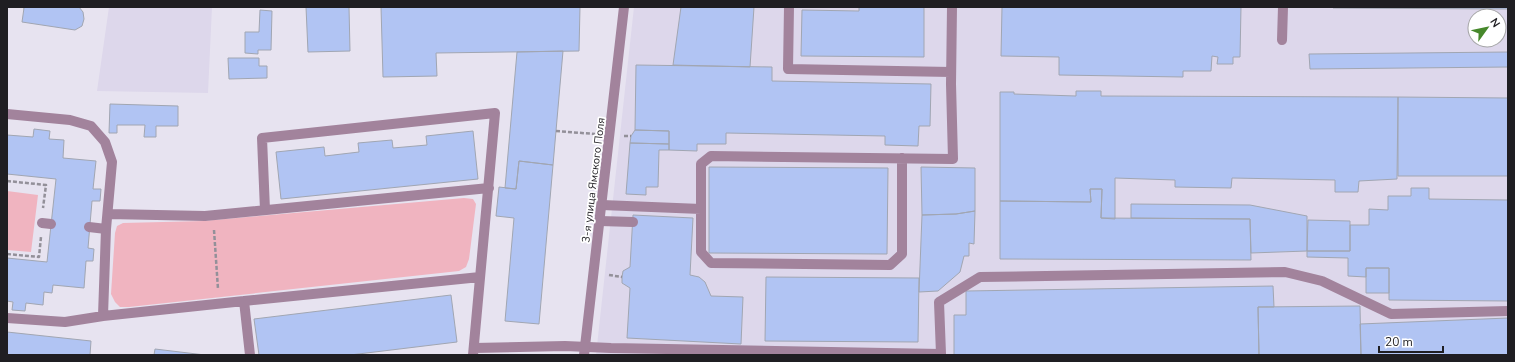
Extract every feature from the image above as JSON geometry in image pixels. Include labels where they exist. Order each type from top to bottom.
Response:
[{"type":"street","name":"3-я улица Ямского Поля","points":[[584,350],[624,7]]},
{"type":"street","points":[[789,7],[788,69],[951,72]]},
{"type":"street","points":[[902,158],[902,254],[890,265],[711,263],[701,252],[697,224],[705,189],[702,164],[711,156],[902,158],[953,159],[951,72],[952,7]]},
{"type":"street","points":[[1282,40],[1283,7]]},
{"type":"street","points":[[265,210],[262,138],[495,113],[474,352],[619,348],[941,354],[939,302],[980,277],[1285,272],[1322,281],[1391,314],[1508,311]]},
{"type":"street","points":[[7,114],[70,120],[91,126],[105,142],[112,162],[106,229],[103,316]]},
{"type":"street","points":[[108,214],[213,215],[489,188]]},
{"type":"street","points":[[602,205],[701,209]]},
{"type":"street","points":[[600,221],[633,222]]},
{"type":"street","points":[[90,227],[106,229]]},
{"type":"street","points":[[7,318],[65,322],[103,316],[480,277]]},
{"type":"street","points":[[244,301],[250,355]]},
{"type":"path","points":[[213,215],[219,304]]},
{"type":"path","points":[[609,275],[622,277]]},
{"type":"shaded area","points":[[109,7],[212,7],[208,93],[97,91]]},
{"type":"shaded area","points":[[634,7],[1508,7],[1508,355],[596,355]]},
{"type":"shaded area","points":[[7,191],[38,195],[31,252],[7,250]]},
{"type":"shaded area","points":[[464,198],[473,199],[476,204],[469,259],[466,267],[459,271],[129,307],[120,307],[115,302],[111,294],[115,233],[117,226],[123,223],[203,221]]},
{"type":"building","points":[[21,7],[79,7],[83,12],[84,19],[82,26],[75,30],[22,22],[24,8]]},
{"type":"building","points":[[306,7],[349,7],[350,51],[308,52]]},
{"type":"building","points":[[381,7],[580,7],[579,51],[436,53],[437,76],[383,77]]},
{"type":"building","points":[[681,7],[754,7],[750,67],[673,65]]},
{"type":"building","points":[[859,7],[924,7],[924,57],[801,56],[802,10],[859,11]]},
{"type":"building","points":[[1002,7],[1241,7],[1240,57],[1233,57],[1233,64],[1217,64],[1218,57],[1212,56],[1211,71],[1183,71],[1183,77],[1059,75],[1059,57],[1001,56]]},
{"type":"building","points":[[1508,7],[1508,9],[1507,8],[1333,8]]},
{"type":"building","points":[[260,10],[272,11],[271,50],[258,50],[258,54],[245,53],[245,32],[259,32]]},
{"type":"building","points":[[563,51],[553,165],[519,161],[516,189],[505,188],[517,52]]},
{"type":"building","points":[[1508,52],[1508,67],[1310,69],[1309,54]]},
{"type":"building","points":[[228,58],[259,58],[259,66],[267,66],[267,78],[229,79]]},
{"type":"building","points":[[636,65],[772,67],[772,81],[931,84],[930,126],[919,126],[918,146],[885,145],[885,136],[726,133],[726,144],[697,144],[697,151],[669,150],[669,131],[635,130]]},
{"type":"building","points":[[1076,91],[1101,91],[1101,96],[1398,97],[1397,179],[1359,181],[1358,192],[1335,192],[1335,180],[1232,178],[1231,188],[1175,187],[1175,180],[1115,178],[1115,219],[1101,218],[1102,189],[1090,189],[1091,202],[1000,201],[1000,92],[1014,92],[1014,94],[1076,96]]},
{"type":"building","points":[[1398,97],[1508,98],[1508,176],[1398,176]]},
{"type":"building","points":[[110,104],[178,106],[178,126],[156,126],[156,137],[144,137],[145,125],[117,125],[117,133],[109,133]]},
{"type":"building","points":[[34,129],[50,131],[49,139],[64,140],[63,158],[96,161],[93,189],[101,189],[100,201],[92,201],[88,248],[94,249],[93,261],[86,261],[84,288],[53,285],[52,293],[44,292],[43,305],[26,303],[25,311],[12,310],[13,302],[7,301],[7,258],[47,262],[56,179],[7,174],[7,135],[33,137]]},
{"type":"building","points":[[635,130],[669,131],[669,144],[630,143],[631,136]]},
{"type":"building","points":[[473,131],[478,179],[281,199],[276,152],[324,147],[325,156],[359,152],[358,143],[392,140],[393,148],[427,145],[426,136]]},
{"type":"building","points":[[630,143],[669,144],[669,150],[659,150],[658,187],[646,187],[646,195],[626,194]]},
{"type":"building","points":[[519,161],[553,165],[539,324],[505,321],[514,218],[496,216],[499,187],[516,189]]},
{"type":"building","points":[[709,167],[888,168],[887,254],[709,253]]},
{"type":"building","points":[[921,167],[975,168],[975,211],[956,214],[922,215]]},
{"type":"building","points":[[1411,188],[1429,188],[1429,199],[1508,200],[1508,301],[1389,300],[1389,268],[1366,268],[1366,277],[1348,276],[1348,258],[1307,257],[1307,251],[1350,251],[1350,225],[1369,225],[1369,209],[1388,210],[1388,196],[1411,196]]},
{"type":"building","points":[[1090,189],[1102,189],[1101,218],[1250,219],[1251,260],[1000,259],[1000,201],[1091,202]]},
{"type":"building","points":[[1131,204],[1250,205],[1307,216],[1307,251],[1251,253],[1250,219],[1131,218]]},
{"type":"building","points":[[975,211],[974,244],[969,243],[969,256],[964,256],[960,272],[938,291],[919,292],[922,215],[956,214]]},
{"type":"building","points":[[633,215],[693,218],[690,275],[699,277],[705,282],[711,296],[743,297],[741,344],[627,338],[630,288],[622,283],[622,277],[623,271],[630,267]]},
{"type":"building","points":[[1308,220],[1350,221],[1350,251],[1307,251]]},
{"type":"building","points":[[1366,268],[1389,268],[1389,293],[1366,293]]},
{"type":"building","points":[[766,277],[919,278],[918,342],[765,341]]},
{"type":"building","points":[[1273,286],[1274,307],[1258,307],[1259,355],[954,355],[954,315],[966,315],[966,291]]},
{"type":"building","points":[[451,295],[457,342],[350,355],[259,355],[254,319]]},
{"type":"building","points":[[1360,306],[1361,355],[1259,355],[1258,307]]},
{"type":"building","points":[[1508,318],[1508,355],[1361,355],[1360,324]]},
{"type":"building","points":[[7,332],[91,341],[90,355],[7,355]]},
{"type":"building","points":[[155,349],[205,355],[154,355]]}]
